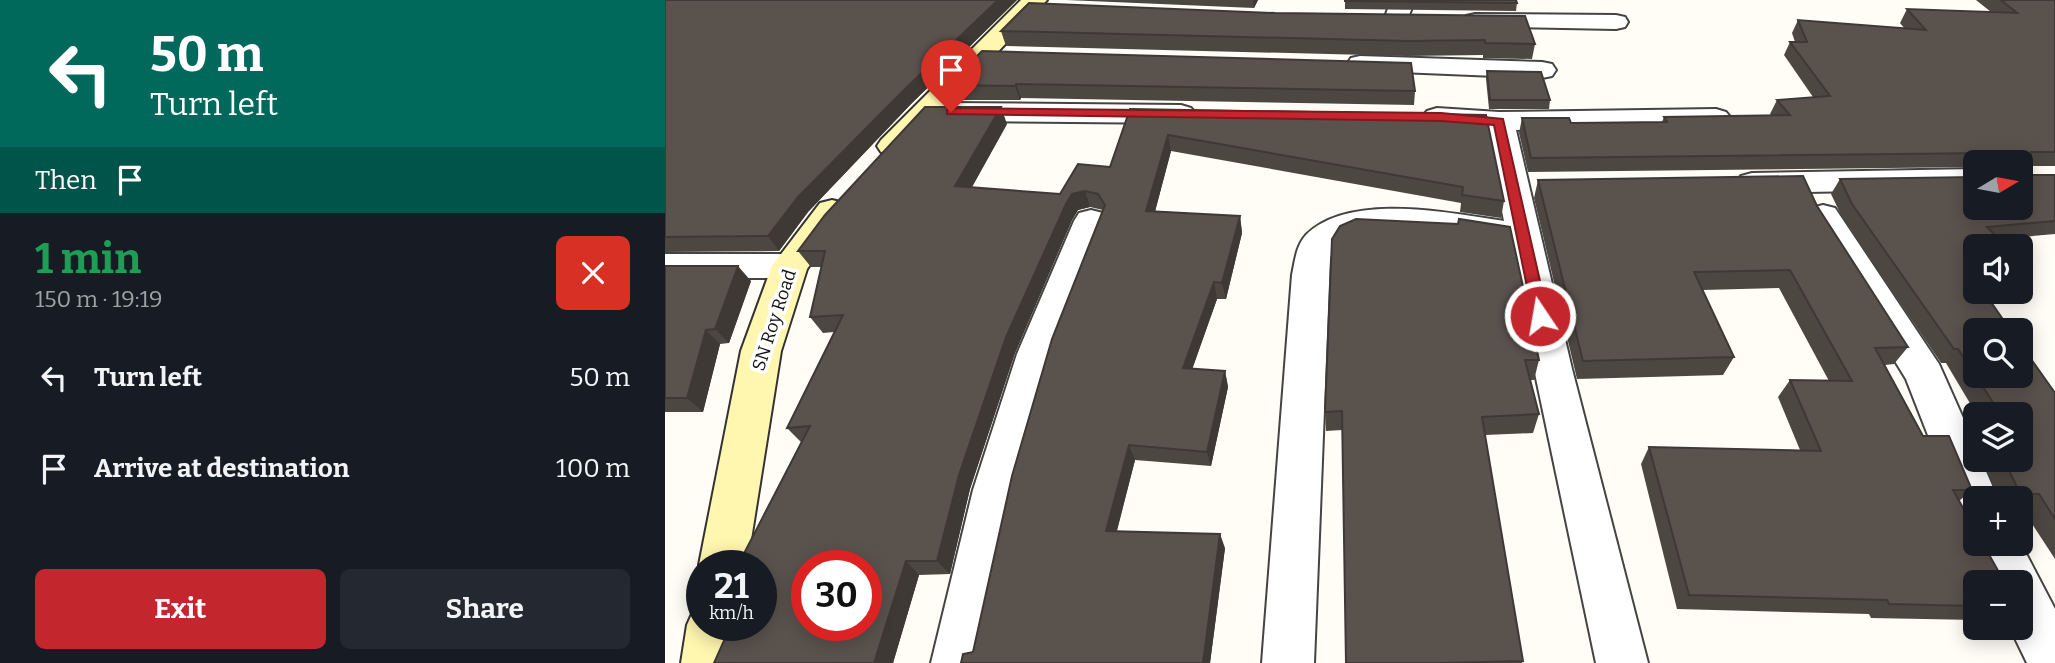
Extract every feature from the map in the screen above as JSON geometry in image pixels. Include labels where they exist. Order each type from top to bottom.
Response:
[{"type":"street","name":"SN Roy Road","points":[[726,550],[761,351],[790,267],[823,222],[924,111],[980,56],[1038,6]]},
{"type":"street","points":[[1370,20],[1399,10],[1423,20]]},
{"type":"street","points":[[1451,21],[1616,22]]},
{"type":"street","points":[[980,56],[1021,57]]},
{"type":"street","points":[[1337,64],[1542,70]]},
{"type":"street","points":[[924,111],[1203,114]]},
{"type":"street","points":[[1413,117],[1499,121],[1739,118]]},
{"type":"street","points":[[1499,121],[1526,185],[1524,236],[1552,369],[1622,663]]},
{"type":"street","points":[[1727,183],[1963,179]]},
{"type":"street","points":[[1807,183],[1826,223],[1925,375],[1970,486]]},
{"type":"street","points":[[1288,663],[1310,275],[1316,246],[1332,231],[1367,222],[1410,219],[1524,236]]},
{"type":"street","points":[[957,663],[996,491],[1030,379],[1091,221]]},
{"type":"street","points":[[665,266],[790,267]]},
{"type":"street","points":[[2033,620],[2055,663]]},
{"type":"street","points":[[707,663],[710,641]]},
{"type":"building","points":[[665,0],[998,0],[798,197],[768,236],[665,237]]},
{"type":"building","points":[[1516,0],[1517,3],[1345,1]]},
{"type":"building","points":[[2001,0],[2055,0],[2055,152],[1963,150],[1963,153],[1531,158],[1522,118],[1569,118],[1571,123],[1667,122],[1664,117],[1790,115],[1777,100],[1830,96],[1790,42],[1807,42],[1798,20],[1926,30],[1907,9],[2017,13]]},
{"type":"building","points":[[1029,3],[1275,13],[1525,16],[1535,44],[1485,43],[1485,40],[1408,41],[1001,31]]},
{"type":"building","points":[[982,51],[1411,63],[1415,91],[948,85]]},
{"type":"building","points":[[1487,71],[1541,72],[1550,100],[1490,100]]},
{"type":"building","points":[[925,107],[1001,107],[955,186],[1060,194],[1078,164],[1110,167],[1130,109],[1486,115],[1504,201],[1462,195],[1463,187],[1168,135],[1146,211],[1240,216],[1222,283],[1214,282],[1183,368],[1225,371],[1207,452],[1129,445],[1106,531],[1220,534],[1203,663],[961,663],[963,654],[973,652],[1012,476],[1052,339],[1105,205],[1098,194],[1085,191],[1072,194],[1066,204],[1006,337],[959,475],[937,561],[906,561],[882,638],[882,550],[791,550],[791,641],[881,641],[874,663],[714,663],[724,641],[777,641],[777,550],[746,550],[810,426],[787,428],[843,315],[810,317],[825,251],[798,251],[825,215]]},
{"type":"building","points":[[2033,175],[2055,175],[2055,221],[1987,227],[1994,234],[1963,234],[1963,304],[1992,304],[2002,318],[1963,318],[1963,356],[1958,349],[1954,349],[1852,204],[1840,179],[1963,177],[1963,220],[2033,220]]},
{"type":"building","points":[[1803,176],[1817,206],[1908,347],[1875,348],[1923,436],[1949,436],[1970,486],[1963,486],[1963,490],[1953,490],[1963,508],[1963,556],[1990,556],[1998,570],[1963,570],[1963,606],[1889,604],[1887,600],[1689,595],[1649,447],[1821,451],[1790,380],[1852,381],[1790,270],[1694,272],[1734,357],[1583,361],[1538,180]]},
{"type":"building","points":[[1356,219],[1458,224],[1459,219],[1510,227],[1539,360],[1525,360],[1539,414],[1482,417],[1523,661],[1346,663],[1342,411],[1325,412],[1332,239],[1340,226]]},
{"type":"building","points":[[665,266],[738,266],[715,329],[706,330],[687,398],[665,398]]},
{"type":"building","points":[[2033,362],[2055,393],[2055,519],[2039,494],[2033,494],[2033,486],[2017,486],[2010,472],[2033,472],[2033,402],[1993,402],[1984,388],[2033,388]]},
{"type":"route","points":[[951,112],[1441,117],[1499,121],[1540,316]]}]
